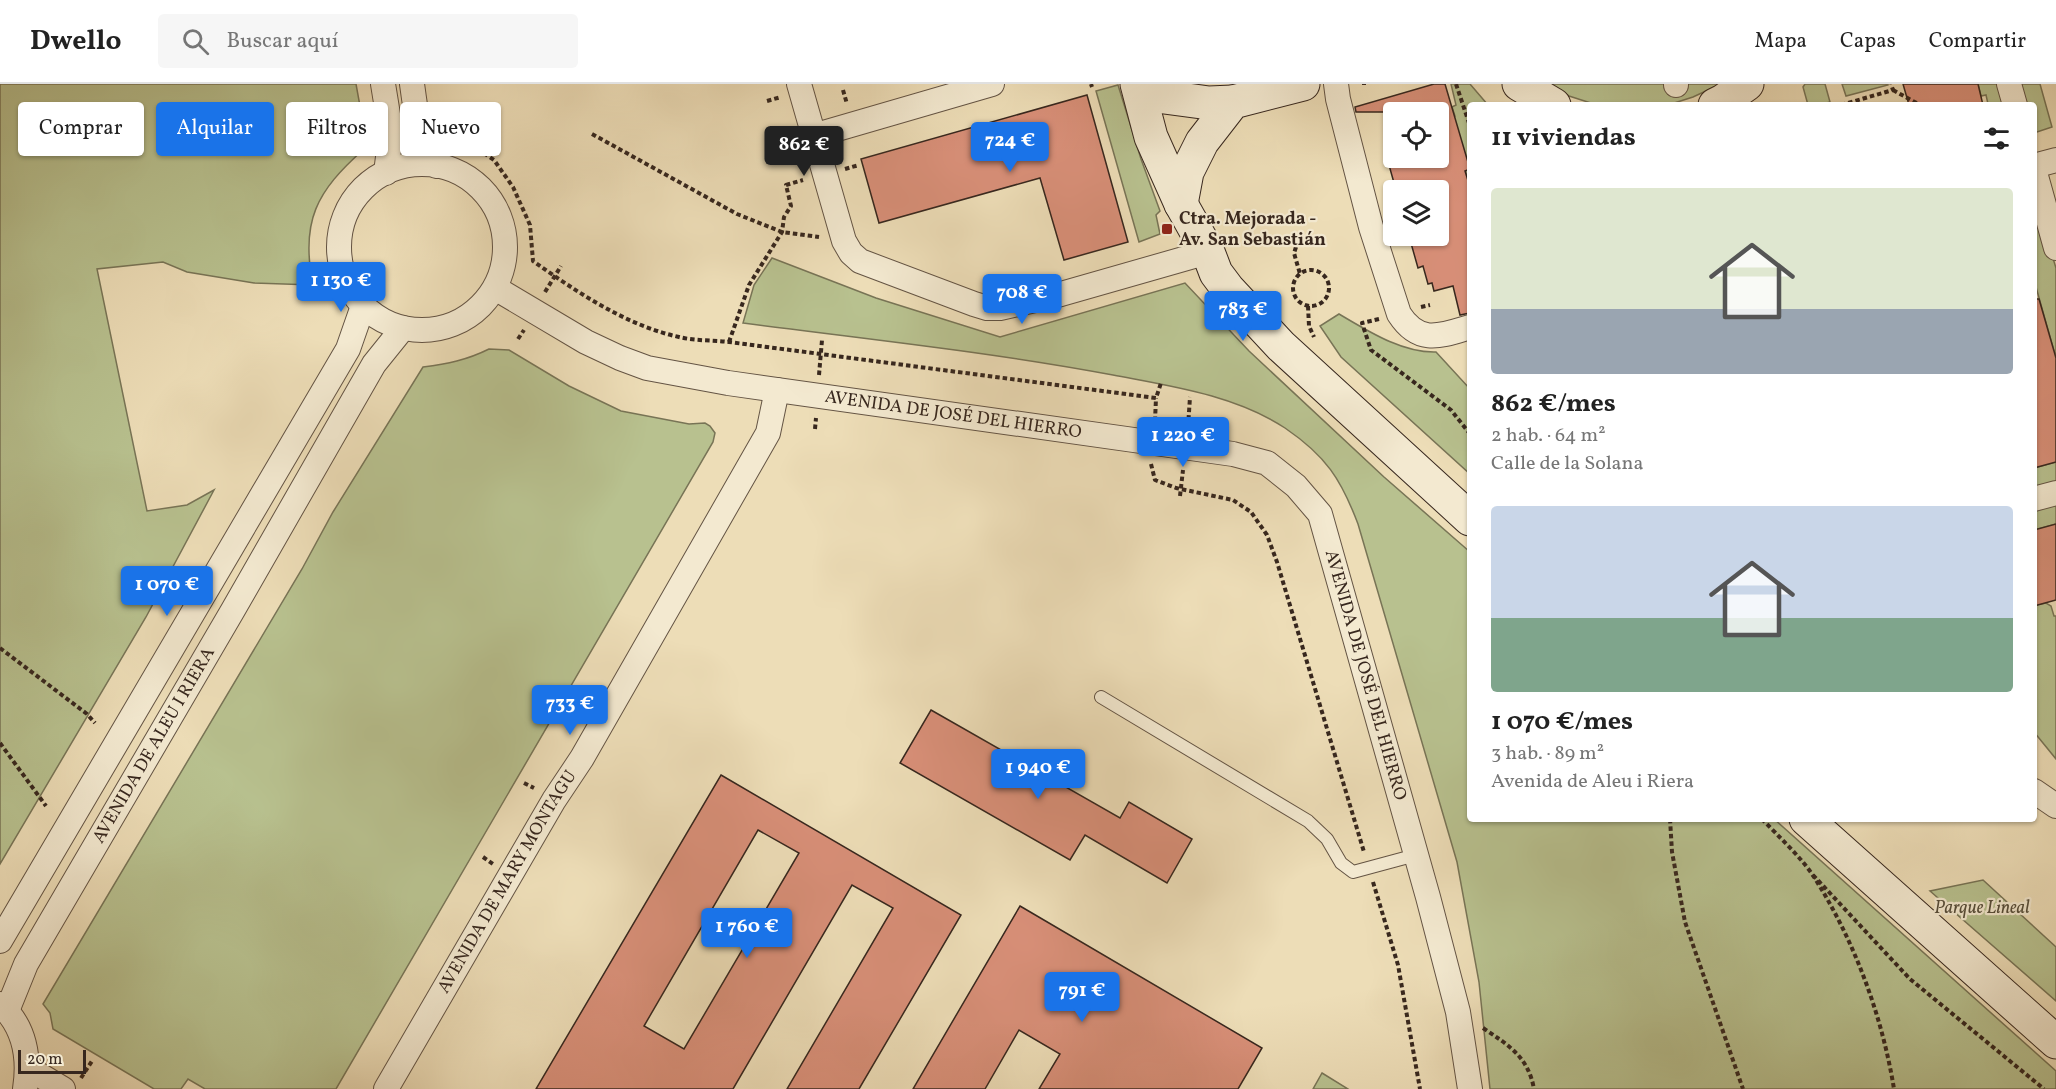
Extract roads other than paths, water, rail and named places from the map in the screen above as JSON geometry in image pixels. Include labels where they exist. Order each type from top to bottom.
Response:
[{"type":"street","points":[[383,84],[391,133],[386,173]]},
{"type":"street","points":[[412,84],[418,128],[426,150],[437,166]]},
{"type":"street","points":[[799,84],[847,247],[860,261],[974,304],[987,308],[1000,308],[1061,294],[1208,252]]},
{"type":"street","points":[[813,136],[992,84]]},
{"type":"street","points":[[1138,84],[1164,97],[1209,103],[1233,102],[1303,84]]},
{"type":"street","points":[[1138,84],[1151,137],[1181,204],[1208,252],[1216,273],[1228,289],[1281,346],[1467,516]]},
{"type":"street","points":[[1336,84],[1371,227],[1399,314],[1406,325],[1417,332],[1436,337],[1467,328]]},
{"type":"street","points":[[1519,84],[1549,102]]},
{"type":"street","points":[[2009,84],[2014,102]]},
{"type":"street","points":[[1181,204],[1187,172],[1202,142],[1233,102]]},
{"type":"street","points":[[2037,167],[2056,160]]},
{"type":"street","points":[[411,165],[437,166],[452,170],[479,186],[498,212],[503,226],[505,258],[495,288],[485,303],[471,314],[456,323],[438,329],[403,328],[375,316],[363,306],[346,280],[339,250],[340,236],[348,210],[355,198],[374,179],[411,165]]},
{"type":"street","points":[[2037,179],[2056,248]]},
{"type":"street","name":"AVENIDA DE JOSÉ DEL HIERRO","points":[[495,288],[586,342],[646,368],[777,390],[1233,454],[1267,463],[1296,486],[1320,514],[1458,1012],[1470,1089]]},
{"type":"street","name":"AVENIDA DE ALEU I RIERA","points":[[0,941],[348,349],[363,306]]},
{"type":"street","name":"AVENIDA DE ALEU I RIERA","points":[[4,1007],[26,964],[374,364],[403,328]]},
{"type":"street","name":"AVENIDA DE MARY MONTAGU","points":[[386,1089],[555,800],[582,758],[768,433],[777,390]]},
{"type":"street","points":[[2037,499],[2056,493]]},
{"type":"street","points":[[2037,794],[2056,806]]},
{"type":"street","points":[[1809,822],[2056,1042]]},
{"type":"street","points":[[4,1007],[19,1028],[26,1047],[26,1078],[63,1089]]},
{"type":"lane","points":[[1101,697],[1308,821],[1327,839],[1341,863],[1353,872],[1416,855]]},
{"type":"place","name":"Ctra. Mejorada - Av. San Sebastián","points":[[1167,229]]},
{"type":"park label","name":"Parque Lineal","points":[[1982,908]]}]
